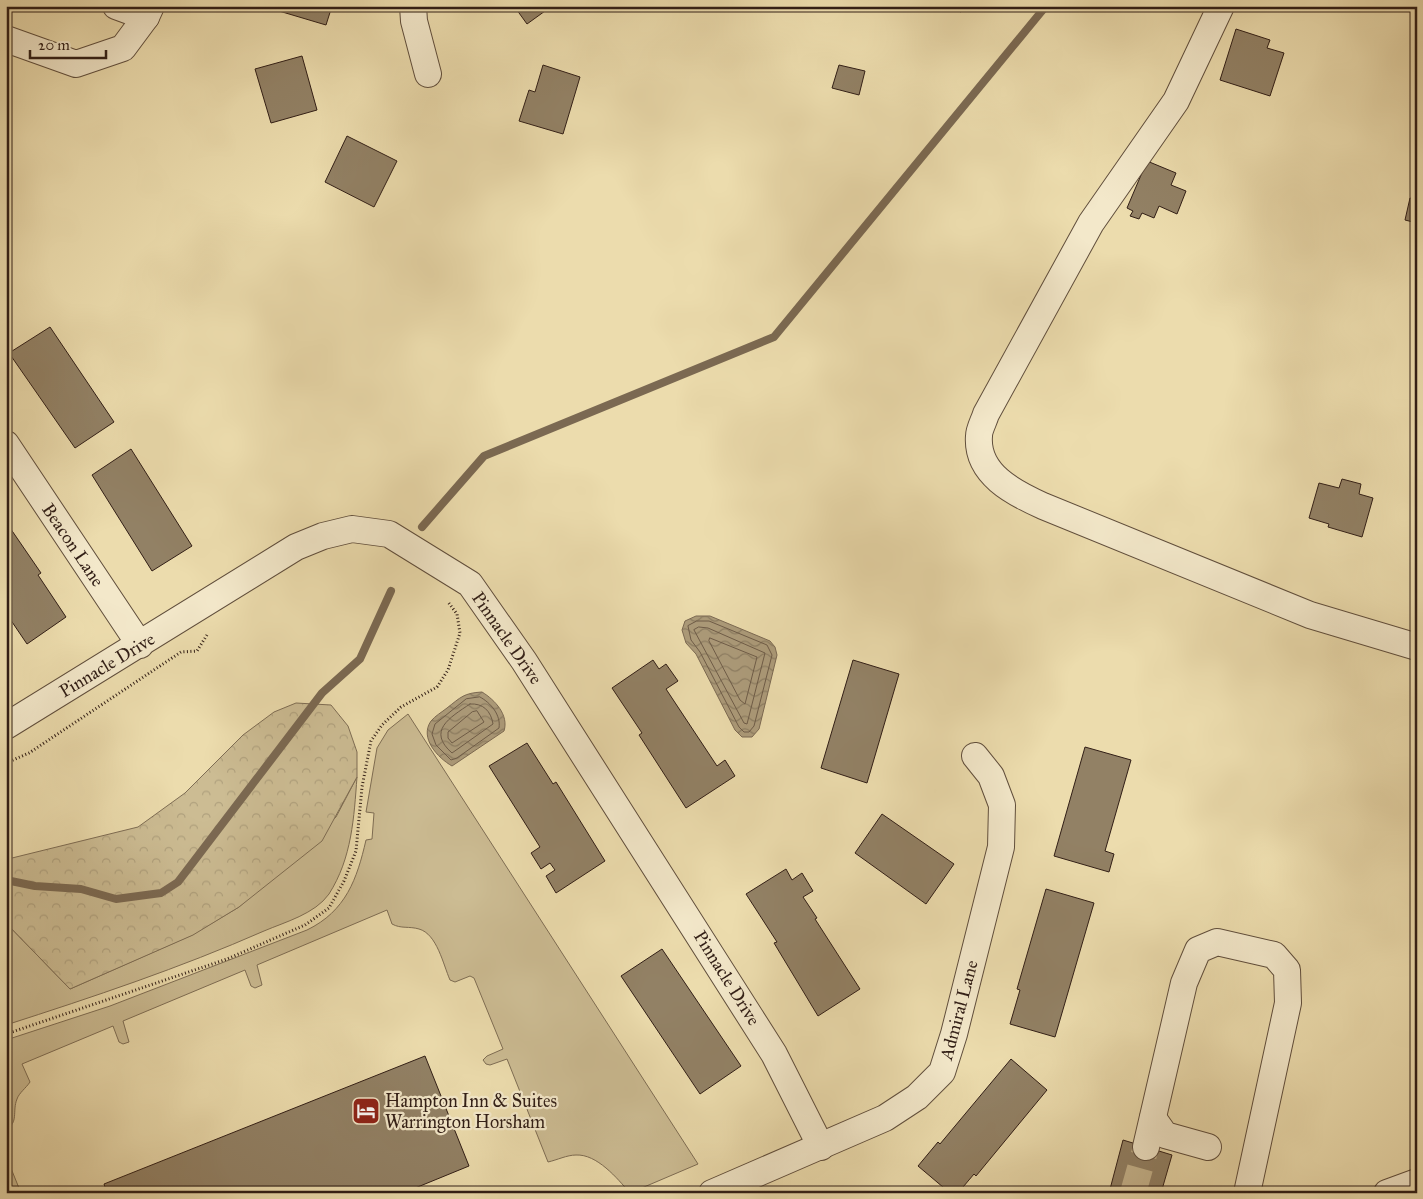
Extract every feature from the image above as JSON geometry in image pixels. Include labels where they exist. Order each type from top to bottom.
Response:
[{"type":"street","points":[[6,39],[76,64],[102,57],[123,48],[149,12],[116,6]]},
{"type":"street","points":[[413,6],[414,21],[428,74]]},
{"type":"street","points":[[1222,6],[1176,101],[1091,223],[986,414],[979,436],[982,458],[994,476],[1015,493],[1043,506],[1310,615],[1417,647]]},
{"type":"street","name":"Beacon Lane","points":[[6,444],[140,645]]},
{"type":"street","name":"Pinnacle Drive","points":[[6,726],[296,547],[323,536],[352,529],[389,534],[470,584],[524,661],[769,1045],[821,1147]]},
{"type":"street","name":"Admiral Lane","points":[[712,1193],[885,1118],[917,1097],[942,1072],[954,1034],[1001,847],[1002,805],[990,776],[975,756]]},
{"type":"street","points":[[1146,1147],[1184,982],[1198,950],[1217,942],[1274,955],[1287,970],[1288,1003],[1247,1193]]},
{"type":"street","points":[[1153,1118],[1166,1135],[1208,1148]]},
{"type":"street","points":[[1388,1193],[1417,1182]]},
{"type":"path","points":[[6,1034],[226,959],[305,925],[329,908],[344,881],[356,851],[362,787],[371,741],[382,726],[401,707],[437,686],[448,670],[460,633],[457,614],[445,598]]},
{"type":"path","points":[[6,763],[29,753],[181,652],[196,651],[205,636],[213,631]]},
{"type":"green space","points":[[296,703],[331,705],[348,726],[357,752],[357,777],[322,841],[239,907],[193,935],[70,989],[6,923],[6,858],[138,827],[185,793],[243,735],[274,712]]},
{"type":"green space","points":[[408,714],[698,1164],[630,1193],[606,1168],[591,1158],[573,1155],[548,1162],[507,1059],[490,1065],[486,1064],[483,1060],[487,1056],[503,1049],[474,978],[470,976],[455,982],[450,980],[439,950],[430,937],[419,929],[392,924],[387,910],[257,965],[262,985],[255,988],[251,986],[245,970],[123,1021],[129,1042],[123,1044],[119,1042],[113,1026],[22,1064],[30,1082],[18,1097],[14,1120],[6,1129],[6,1040],[110,1006],[307,930],[331,913],[348,892],[354,881],[366,840],[372,839],[374,813],[366,812],[377,748],[388,730]]},
{"type":"green space","points":[[357,777],[355,807],[343,866],[329,894],[316,907],[290,921],[168,970],[6,1025],[6,923],[70,989],[192,935],[239,907],[336,817]]},
{"type":"green space","points":[[6,1156],[21,1193],[6,1193]]},
{"type":"water","points":[[696,616],[710,616],[770,641],[775,647],[777,655],[759,729],[752,737],[742,737],[735,730],[696,654],[686,643],[682,630],[685,621]]},
{"type":"water","points":[[482,692],[500,708],[504,719],[504,731],[452,766],[441,758],[432,747],[427,734],[428,727],[434,717],[459,698],[471,693]]},
{"type":"building","points":[[280,6],[332,6],[326,25],[279,11]]},
{"type":"building","points":[[514,6],[552,6],[527,24]]},
{"type":"building","points":[[943,6],[963,6],[961,12]]},
{"type":"building","points":[[1236,29],[1270,40],[1267,48],[1284,53],[1270,96],[1220,80]]},
{"type":"building","points":[[302,56],[317,110],[271,123],[255,69]]},
{"type":"building","points":[[543,65],[580,77],[563,134],[519,121],[529,90],[535,92]]},
{"type":"building","points":[[839,65],[865,71],[859,95],[832,88]]},
{"type":"building","points":[[347,136],[397,161],[374,207],[325,182]]},
{"type":"building","points":[[1147,161],[1176,173],[1171,185],[1186,191],[1177,214],[1159,206],[1154,218],[1142,213],[1139,219],[1130,216],[1133,211],[1127,208]]},
{"type":"building","points":[[1410,198],[1417,200],[1417,223],[1405,220]]},
{"type":"building","points":[[50,327],[114,422],[75,448],[9,353]]},
{"type":"building","points":[[131,449],[192,546],[152,571],[92,475]]},
{"type":"building","points":[[1342,479],[1361,484],[1359,494],[1373,498],[1362,537],[1328,527],[1329,524],[1309,518],[1319,483],[1339,488]]},
{"type":"building","points":[[6,522],[41,573],[38,575],[66,617],[27,644],[6,613]]},
{"type":"building","points":[[653,660],[659,669],[666,664],[678,681],[666,689],[717,766],[725,760],[735,776],[686,808],[639,735],[642,733],[612,688]]},
{"type":"building","points":[[853,660],[899,674],[867,783],[821,768]]},
{"type":"building","points":[[527,743],[553,784],[556,782],[605,861],[556,893],[546,876],[555,870],[550,863],[541,869],[531,853],[540,847],[489,766]]},
{"type":"building","points":[[1085,747],[1131,760],[1105,851],[1114,854],[1109,872],[1054,856]]},
{"type":"building","points":[[882,814],[954,864],[926,904],[855,853]]},
{"type":"building","points":[[786,869],[792,880],[802,873],[813,891],[803,897],[860,989],[818,1016],[774,943],[777,942],[746,894]]},
{"type":"building","points":[[1046,889],[1094,903],[1055,1037],[1010,1024],[1020,990],[1017,989]]},
{"type":"building","points":[[662,949],[741,1066],[700,1094],[621,976]]},
{"type":"building","name":"Hampton Inn & Suites Warrington Horsham","points":[[425,1056],[469,1166],[403,1193],[107,1193],[104,1184]]},
{"type":"building","points":[[1011,1059],[1047,1090],[976,1176],[974,1174],[958,1193],[950,1193],[918,1166],[938,1142],[940,1144]]},
{"type":"building","points":[[1123,1140],[1172,1155],[1161,1193],[1109,1193]]},
{"type":"waterway","points":[[422,527],[484,456],[774,337],[1046,6]]},
{"type":"waterway","points":[[6,880],[35,886],[81,889],[116,899],[161,893],[178,882],[322,693],[360,659],[391,591]]},
{"type":"tunnel","points":[[1133,1193],[1146,1147]]},
{"type":"place","name":"Hampton Inn & Suites Warrington Horsham","points":[[366,1111]]}]
